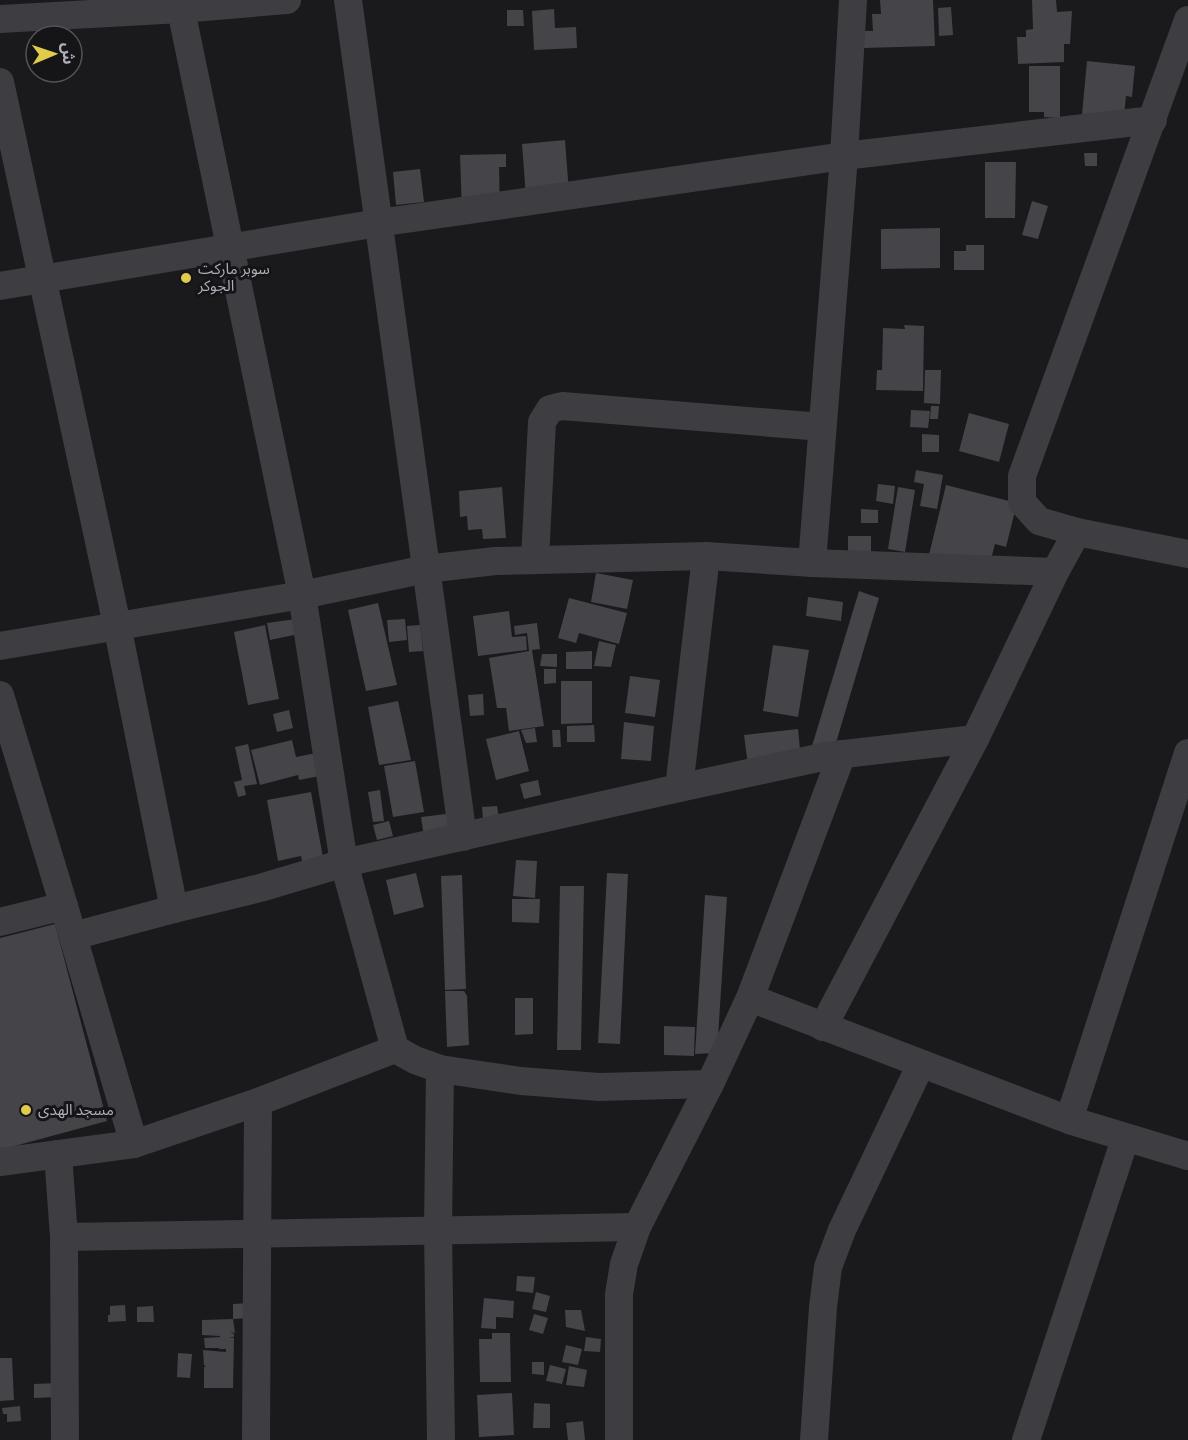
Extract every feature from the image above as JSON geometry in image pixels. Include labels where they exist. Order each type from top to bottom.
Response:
[{"type":"street","points":[[0,19],[180,5],[287,0]]},
{"type":"street","points":[[348,0],[463,837]]},
{"type":"street","points":[[812,563],[844,156],[853,0]]},
{"type":"street","points":[[180,5],[302,595],[344,863],[395,1049],[415,1060],[440,1069],[521,1081],[599,1087],[710,1084]]},
{"type":"street","points":[[1188,20],[1022,476],[1022,502],[1039,521],[1077,532],[1188,554]]},
{"type":"street","points":[[0,82],[117,625],[174,909]]},
{"type":"street","points":[[0,286],[378,223],[844,156],[1153,120]]},
{"type":"street","points":[[535,559],[542,422],[550,410],[562,406],[822,427]]},
{"type":"street","points":[[823,1026],[975,738],[1055,572],[1077,532]]},
{"type":"street","points":[[0,646],[302,595],[426,569],[495,561],[706,556],[812,563],[1055,572]]},
{"type":"street","points":[[679,789],[706,556]]},
{"type":"street","points":[[0,695],[74,936],[134,1144]]},
{"type":"street","points":[[74,936],[260,888],[344,863],[679,789],[842,754],[975,738]]},
{"type":"street","points":[[1068,1120],[1188,753]]},
{"type":"street","points":[[619,1440],[619,1294],[624,1264],[637,1227],[710,1084],[750,998],[842,754]]},
{"type":"street","points":[[0,922],[64,906]]},
{"type":"street","points":[[750,998],[1068,1120],[1125,1139],[1188,1156]]},
{"type":"street","points":[[0,1162],[134,1144],[258,1102],[395,1049]]},
{"type":"street","points":[[814,1440],[828,1267],[842,1230],[921,1064]]},
{"type":"street","points":[[440,1069],[438,1230],[441,1440]]},
{"type":"street","points":[[256,1440],[258,1102]]},
{"type":"street","points":[[1026,1440],[1125,1139]]},
{"type":"street","points":[[58,1154],[64,1237],[65,1440]]},
{"type":"street","points":[[64,1237],[637,1227]]},
{"type":"building","points":[[880,0],[933,0],[935,46],[864,48],[863,31],[873,31],[872,14],[881,14]]},
{"type":"building","points":[[1032,0],[1056,0],[1057,12],[1072,11],[1070,44],[1064,44],[1064,62],[1018,64],[1017,37],[1026,37],[1026,30],[1033,29]]},
{"type":"building","points":[[951,7],[953,35],[939,36],[938,8]]},
{"type":"building","points":[[554,9],[555,28],[576,27],[577,48],[534,50],[532,11]]},
{"type":"building","points":[[507,10],[523,10],[524,26],[507,26]]},
{"type":"building","points":[[1087,61],[1135,66],[1132,97],[1126,96],[1124,116],[1081,125]]},
{"type":"building","points":[[1029,66],[1060,66],[1060,118],[1044,117],[1044,112],[1029,112]]},
{"type":"building","points":[[565,140],[570,206],[527,210],[522,144]]},
{"type":"building","points":[[1084,153],[1097,153],[1097,166],[1085,166]]},
{"type":"building","points":[[506,154],[506,167],[499,167],[500,211],[462,212],[460,155]]},
{"type":"building","points":[[985,162],[1016,162],[1015,218],[985,218]]},
{"type":"building","points":[[420,169],[424,202],[396,205],[393,172]]},
{"type":"building","points":[[1032,201],[1048,206],[1038,239],[1022,235]]},
{"type":"building","points":[[940,228],[940,268],[881,269],[881,229]]},
{"type":"building","points":[[966,245],[984,245],[984,270],[954,270],[954,251],[966,251]]},
{"type":"building","points":[[904,325],[924,326],[923,391],[876,390],[877,370],[882,370],[883,328],[905,329]]},
{"type":"building","points":[[925,370],[941,370],[940,404],[924,403]]},
{"type":"building","points":[[931,406],[939,406],[938,419],[930,419]]},
{"type":"building","points":[[911,410],[930,411],[928,428],[910,427]]},
{"type":"building","points":[[969,413],[1009,424],[999,462],[959,451]]},
{"type":"building","points":[[922,434],[939,435],[939,452],[922,452]]},
{"type":"building","points":[[916,470],[943,475],[937,509],[920,506],[924,484],[914,482]]},
{"type":"building","points":[[878,484],[895,486],[893,504],[876,501]]},
{"type":"building","points":[[946,485],[1017,503],[1006,547],[995,544],[987,574],[928,559]]},
{"type":"building","points":[[502,487],[506,538],[483,539],[482,529],[468,530],[467,516],[460,517],[459,491]]},
{"type":"building","points":[[898,487],[915,490],[905,552],[888,549]]},
{"type":"building","points":[[861,509],[878,510],[878,523],[861,523]]},
{"type":"building","points":[[848,536],[871,536],[871,554],[848,554]]},
{"type":"building","points":[[596,573],[633,580],[627,609],[591,602]]},
{"type":"building","points":[[859,591],[879,598],[833,753],[812,746]]},
{"type":"building","points":[[808,597],[843,602],[841,621],[806,616]]},
{"type":"building","points":[[569,598],[627,613],[619,644],[579,633],[576,643],[558,638]]},
{"type":"building","points":[[378,603],[397,685],[366,691],[348,610]]},
{"type":"building","points":[[509,611],[512,637],[526,636],[527,650],[478,656],[473,616]]},
{"type":"building","points":[[296,619],[299,634],[270,640],[267,623]]},
{"type":"building","points":[[405,619],[407,640],[389,642],[387,620]]},
{"type":"building","points":[[537,623],[540,649],[532,650],[544,726],[509,731],[506,708],[497,708],[489,658],[529,651],[527,633],[515,635],[514,626]]},
{"type":"building","points":[[265,625],[279,699],[248,705],[234,632]]},
{"type":"building","points":[[420,625],[423,651],[409,652],[407,626]]},
{"type":"building","points":[[599,641],[616,645],[611,667],[594,666]]},
{"type":"building","points":[[773,645],[809,650],[798,717],[763,711]]},
{"type":"building","points":[[592,651],[592,669],[566,669],[566,652]]},
{"type":"building","points":[[542,654],[557,654],[557,667],[540,666]]},
{"type":"building","points":[[544,669],[556,669],[556,683],[544,684]]},
{"type":"building","points":[[630,676],[660,680],[655,717],[625,713]]},
{"type":"building","points":[[561,681],[592,681],[592,723],[561,724]]},
{"type":"building","points":[[483,694],[484,715],[470,716],[468,695]]},
{"type":"building","points":[[398,701],[411,760],[379,765],[368,707]]},
{"type":"building","points":[[289,710],[293,728],[277,732],[273,714]]},
{"type":"building","points":[[624,722],[654,726],[651,761],[621,759]]},
{"type":"building","points":[[594,725],[595,742],[567,742],[567,726]]},
{"type":"building","points":[[535,728],[537,742],[526,743],[521,730]]},
{"type":"building","points":[[798,729],[801,760],[748,765],[744,735]]},
{"type":"building","points":[[552,730],[560,730],[561,747],[553,747]]},
{"type":"building","points":[[519,731],[529,771],[496,780],[486,739]]},
{"type":"building","points":[[292,740],[296,757],[321,752],[325,775],[299,780],[298,775],[260,785],[251,750]]},
{"type":"building","points":[[248,744],[257,784],[244,786],[246,795],[238,797],[234,782],[242,780],[235,747]]},
{"type":"building","points":[[415,761],[424,812],[393,817],[384,766]]},
{"type":"building","points":[[538,780],[541,795],[524,799],[520,784]]},
{"type":"building","points":[[380,790],[384,821],[373,822],[368,792]]},
{"type":"building","points":[[311,792],[324,863],[303,866],[301,856],[278,861],[267,800]]},
{"type":"building","points":[[497,806],[499,818],[483,819],[482,807]]},
{"type":"building","points":[[446,814],[451,833],[424,837],[421,817]]},
{"type":"building","points":[[389,821],[393,836],[377,840],[373,825]]},
{"type":"building","points":[[516,860],[537,861],[535,898],[513,896]]},
{"type":"building","points":[[416,873],[424,907],[394,915],[386,880]]},
{"type":"building","points":[[607,873],[628,874],[620,1044],[598,1043]]},
{"type":"building","points":[[462,875],[466,989],[445,990],[441,876]]},
{"type":"building","points":[[560,886],[584,886],[581,1050],[557,1050]]},
{"type":"building","points":[[705,895],[727,897],[717,1053],[695,1054]]},
{"type":"building","points":[[512,899],[540,899],[539,923],[512,922]]},
{"type":"building","points":[[55,924],[107,1121],[0,1150],[0,938]]},
{"type":"building","points":[[445,991],[464,991],[467,996],[469,1045],[447,1047]]},
{"type":"building","points":[[515,998],[533,998],[533,1034],[515,1035]]},
{"type":"building","points":[[664,1026],[695,1027],[694,1056],[664,1055]]},
{"type":"building","points":[[517,1276],[535,1277],[533,1293],[516,1291]]},
{"type":"building","points":[[536,1292],[550,1296],[546,1312],[532,1309]]},
{"type":"building","points":[[484,1298],[514,1301],[513,1318],[496,1317],[496,1329],[481,1328]]},
{"type":"building","points":[[250,1303],[251,1318],[233,1319],[233,1304]]},
{"type":"building","points":[[125,1305],[126,1321],[108,1322],[110,1306]]},
{"type":"building","points":[[153,1306],[154,1322],[137,1322],[137,1307]]},
{"type":"building","points":[[565,1310],[581,1310],[585,1331],[566,1327]]},
{"type":"building","points":[[534,1314],[548,1318],[543,1334],[529,1330]]},
{"type":"building","points":[[233,1319],[235,1333],[230,1332],[234,1334],[234,1337],[229,1337],[234,1338],[233,1388],[204,1388],[204,1367],[206,1367],[203,1350],[226,1352],[226,1349],[205,1348],[204,1338],[220,1336],[202,1335],[202,1320]]},
{"type":"building","points":[[492,1333],[510,1333],[511,1382],[480,1382],[479,1339],[492,1339]]},
{"type":"building","points":[[586,1337],[601,1339],[600,1352],[584,1351]]},
{"type":"building","points":[[566,1345],[582,1349],[578,1365],[562,1362]]},
{"type":"building","points":[[178,1353],[192,1354],[190,1378],[177,1377]]},
{"type":"building","points":[[0,1358],[12,1358],[14,1400],[0,1401]]},
{"type":"building","points":[[532,1362],[544,1362],[544,1375],[532,1374]]},
{"type":"building","points":[[550,1365],[566,1369],[562,1384],[546,1381]]},
{"type":"building","points":[[569,1366],[587,1370],[584,1387],[566,1385]]},
{"type":"building","points":[[59,1383],[59,1397],[34,1398],[34,1384]]},
{"type":"building","points":[[512,1393],[514,1435],[479,1437],[477,1395]]},
{"type":"building","points":[[534,1403],[550,1404],[550,1428],[533,1428]]},
{"type":"building","points":[[20,1406],[21,1421],[7,1422],[7,1414],[3,1414],[2,1408]]},
{"type":"building","points":[[583,1421],[585,1440],[568,1440],[566,1423]]},
{"type":"place","name":"سوبر ماركت الجوكر","points":[[186,278]]},
{"type":"place","name":"مسجد الهدى","points":[[26,1110]]}]
